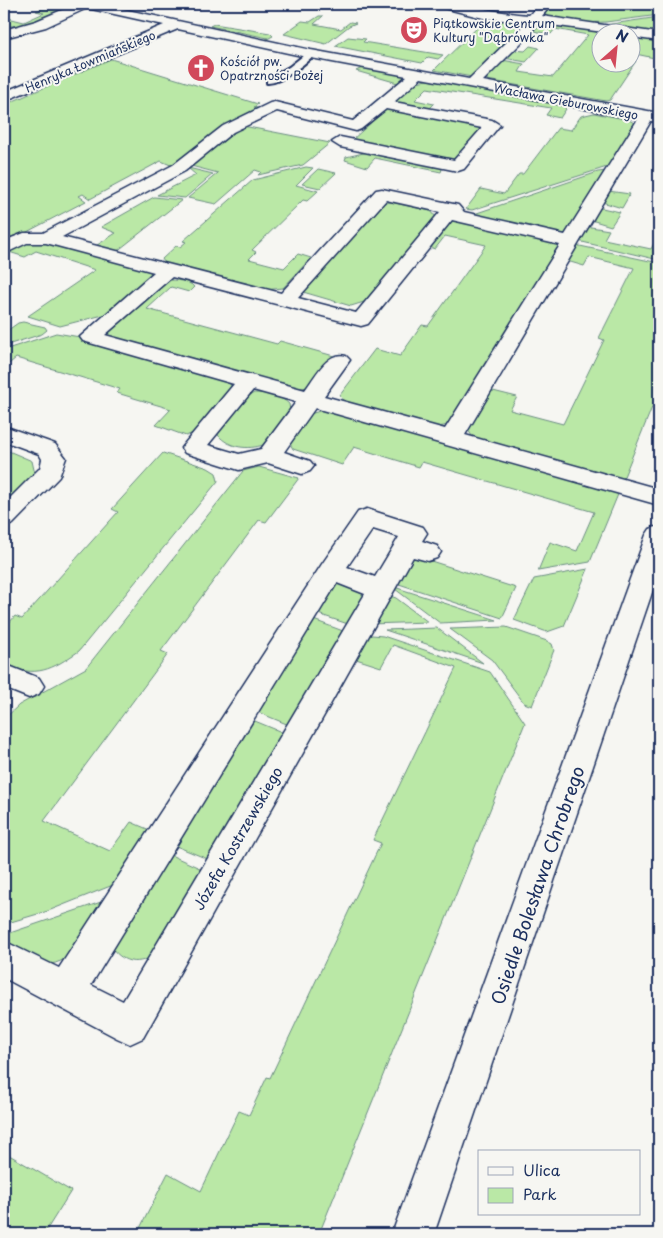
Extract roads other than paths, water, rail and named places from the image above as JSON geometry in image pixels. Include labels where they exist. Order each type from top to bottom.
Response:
[{"type":"street","points":[[7,32],[41,24],[85,4]]},
{"type":"street","name":"Wacława Gieburowskiego","points":[[85,4],[311,54],[653,117]]},
{"type":"street","points":[[444,4],[466,12],[590,28]]},
{"type":"street","points":[[532,20],[547,4]]},
{"type":"street","name":"Wacława Gieburowskiego","points":[[472,84],[527,29],[532,20]]},
{"type":"street","name":"Henryka Łowmiańskiego","points":[[4,97],[176,25]]},
{"type":"street","points":[[640,34],[659,37]]},
{"type":"street","points":[[384,104],[492,125],[458,166],[340,142],[356,126],[418,74]]},
{"type":"street","points":[[46,238],[179,168],[224,133],[275,106],[356,126]]},
{"type":"street","points":[[451,439],[570,242],[653,117]]},
{"type":"street","points":[[285,300],[382,194],[452,209],[458,216],[570,242]]},
{"type":"street","points":[[4,248],[24,238],[46,238],[361,320],[452,209]]},
{"type":"street","points":[[168,270],[90,337],[659,497]]},
{"type":"street","points":[[269,455],[308,399],[339,360]]},
{"type":"street","points":[[248,382],[193,448],[239,462],[269,455],[302,466]]},
{"type":"street","points":[[4,434],[47,449],[54,458],[51,471],[4,518]]},
{"type":"street","name":"Józefa Kostrzewskiego","points":[[4,959],[130,1025],[380,589],[417,548],[414,533],[367,518],[331,571],[66,991]]},
{"type":"street","name":"Osiedle Bolesława Chrobrego","points":[[413,1234],[659,535]]},
{"type":"street","points":[[331,571],[380,589]]},
{"type":"lane","points":[[270,81],[292,69],[311,54]]},
{"type":"place","name":"Piątkowskie Centrum Kultury \"Dąbrówka\"","points":[[414,30]]},
{"type":"place","name":"Kościół pw. Opatrzności Bożej","points":[[201,68]]}]
